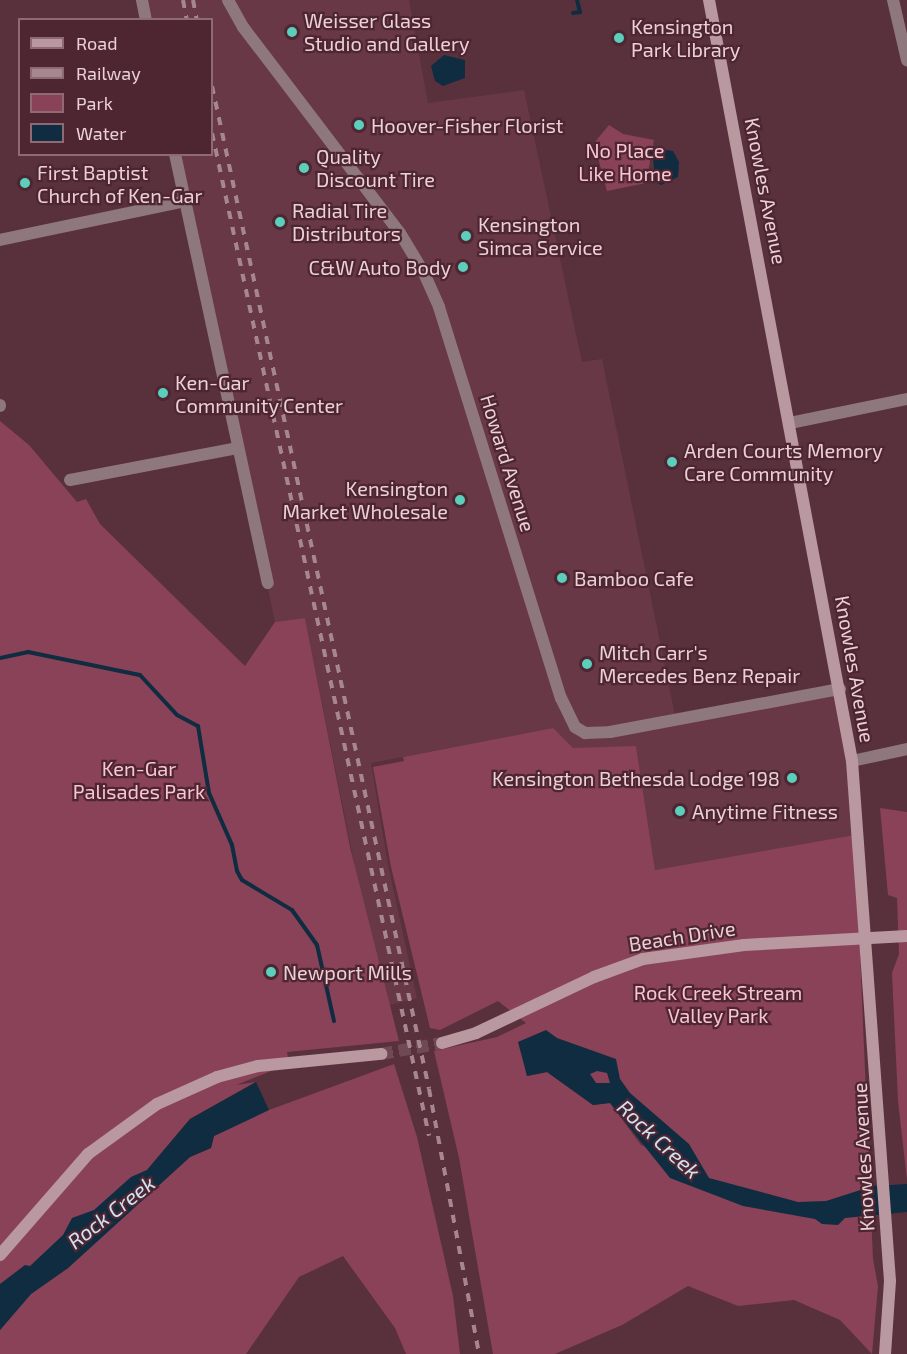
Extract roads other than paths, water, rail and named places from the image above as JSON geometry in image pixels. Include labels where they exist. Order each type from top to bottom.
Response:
[{"type":"main road","name":"Knowles Avenue","points":[[709,0],[852,761],[890,1281],[885,1354]]},
{"type":"main road","name":"Beach Drive","points":[[442,1042],[476,1033],[594,977],[643,959],[744,945],[907,936]]},
{"type":"main road","points":[[0,1255],[87,1154],[157,1104],[217,1077],[258,1066],[381,1054]]},
{"type":"street","points":[[142,0],[146,18]]},
{"type":"street","name":"Howard Avenue","points":[[228,0],[264,55],[400,233],[424,273],[439,307],[561,698],[575,727],[585,733],[610,732],[840,689]]},
{"type":"street","points":[[893,0],[907,60]]},
{"type":"street","points":[[175,156],[268,583]]},
{"type":"street","points":[[0,240],[185,201]]},
{"type":"street","points":[[790,423],[907,399]]},
{"type":"street","points":[[70,480],[237,448]]},
{"type":"street","points":[[852,761],[907,749]]},
{"type":"water","points":[[444,55],[465,60],[465,78],[443,86],[435,81],[431,66]]},
{"type":"water","points":[[651,147],[673,151],[679,162],[678,177],[661,185],[655,182],[653,157],[648,153]]},
{"type":"water","name":"Rock Creek","points":[[546,1030],[557,1038],[616,1059],[620,1079],[630,1093],[689,1144],[709,1178],[798,1202],[826,1201],[873,1186],[907,1184],[907,1212],[845,1218],[838,1225],[822,1224],[815,1219],[743,1206],[670,1178],[610,1103],[593,1105],[547,1072],[527,1076],[518,1042]],"holes":[[[597,1071],[607,1073],[610,1083],[596,1083],[590,1074]]]},
{"type":"water","name":"Rock Creek","points":[[256,1082],[269,1110],[214,1136],[211,1148],[190,1157],[68,1268],[31,1294],[0,1330],[0,1284],[25,1265],[30,1266],[63,1235],[72,1218],[94,1210],[131,1177],[147,1170],[190,1119]]},
{"type":"waterway","points":[[573,13],[580,12],[577,0]]},
{"type":"waterway","points":[[0,658],[28,652],[140,675],[177,715],[198,726],[209,793],[232,845],[237,871],[242,880],[292,910],[317,945],[334,1021]]},
{"type":"tunnel","points":[[381,1054],[442,1043]]},
{"type":"railway","points":[[183,0],[187,18]]},
{"type":"railway","points":[[193,0],[197,18]]},
{"type":"railway","points":[[213,91],[429,1089],[479,1354]]},
{"type":"railway","points":[[213,138],[429,1136]]},
{"type":"place","name":"Weisser Glass Studio and Gallery","points":[[292,32]]},
{"type":"place","name":"Kensington Park Library","points":[[619,38]]},
{"type":"place","name":"Hoover-Fisher Florist","points":[[359,125]]},
{"type":"place","name":"Quality Discount Tire","points":[[304,168]]},
{"type":"place","name":"First Baptist Church of Ken-Gar","points":[[25,183]]},
{"type":"place","name":"Radial Tire Distributors","points":[[280,222]]},
{"type":"place","name":"Kensington Simca Service","points":[[466,236]]},
{"type":"place","name":"C&W Auto Body","points":[[463,267]]},
{"type":"place","name":"Ken-Gar Community Center","points":[[163,393]]},
{"type":"place","name":"Arden Courts Memory Care Community","points":[[672,462]]},
{"type":"place","name":"Kensington Market Wholesale","points":[[460,500]]},
{"type":"place","name":"Bamboo Cafe","points":[[562,578]]},
{"type":"place","name":"Mitch Carr's Mercedes Benz Repair","points":[[587,664]]},
{"type":"place","name":"Kensington Bethesda Lodge 198","points":[[792,778]]},
{"type":"place","name":"Anytime Fitness","points":[[680,811]]},
{"type":"place","name":"Newport Mills","points":[[271,972]]},
{"type":"park label","name":"No Place Like Home","points":[[625,162]]},
{"type":"park label","name":"Ken-Gar Palisades Park","points":[[139,780]]},
{"type":"park label","name":"Rock Creek Stream Valley Park","points":[[718,1004]]}]
